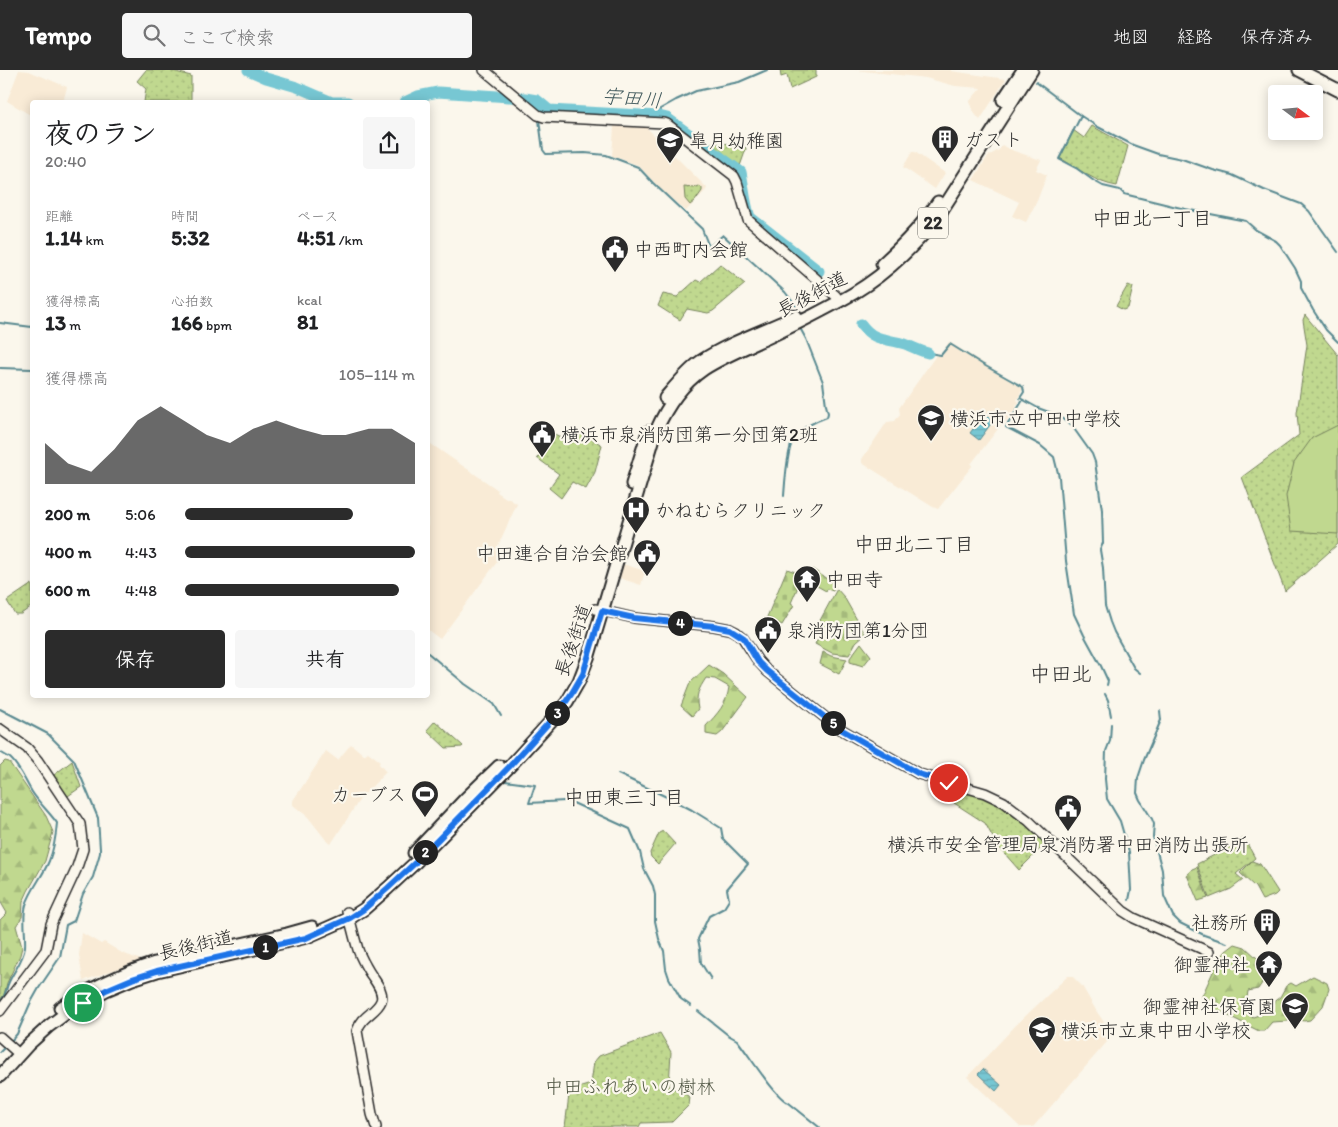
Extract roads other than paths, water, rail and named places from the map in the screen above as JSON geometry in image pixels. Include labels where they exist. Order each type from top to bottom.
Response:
[{"type":"main road","name":"長後街道","points":[[599,610],[644,442],[662,402],[676,385],[700,362],[729,345],[790,319],[836,296],[881,265],[913,235],[930,215],[1023,70]]},
{"type":"main road","name":"長後街道","points":[[0,1067],[10,1046],[50,1026],[69,1011],[106,990],[157,971],[306,938],[348,915],[383,885],[499,766],[559,701],[570,684],[599,610],[656,431],[668,408],[677,396],[703,369],[841,300],[879,276],[903,257],[935,221],[1032,70]]},
{"type":"main road","points":[[1299,70],[1338,90]]},
{"type":"main road","name":"長後街道","points":[[0,1076],[10,1046]]},
{"type":"street","points":[[484,70],[538,115],[544,117],[667,124],[734,176],[748,220],[836,296]]},
{"type":"street","points":[[599,610],[634,618],[714,626],[736,632],[744,638],[758,662],[767,671],[837,727],[919,774],[985,793],[1004,802],[1029,821],[1122,911],[1209,952]]},
{"type":"street","points":[[0,729],[27,748],[38,761],[80,824],[82,849],[76,870],[51,924],[46,950],[0,1011]]},
{"type":"street","points":[[348,915],[360,955],[382,991],[380,1004],[360,1022],[357,1031],[376,1127]]},
{"type":"water","points":[[984,414],[993,421],[979,440],[970,433]]},
{"type":"water","points":[[983,1069],[1001,1085],[996,1091],[978,1074]]},
{"type":"waterway","name":"宇田川","points":[[248,70],[327,100]]},
{"type":"waterway","points":[[659,116],[660,109],[696,91],[739,82],[767,70]]},
{"type":"waterway","points":[[1036,82],[1081,116],[1133,145],[1232,175],[1301,204],[1309,211],[1338,252]]},
{"type":"waterway","name":"宇田川","points":[[409,100],[418,96],[438,92],[525,98],[537,100],[549,110],[667,118],[741,172],[750,217],[819,271]]},
{"type":"waterway","name":"宇田川","points":[[537,100],[538,110]]},
{"type":"waterway","points":[[1081,116],[1059,159],[1103,186],[1120,190],[1124,194],[1246,221],[1256,230],[1280,245],[1295,268],[1301,281],[1301,288],[1313,310],[1326,330],[1338,342]]},
{"type":"waterway","points":[[539,120],[543,150],[546,154],[585,153],[606,155],[638,167],[702,229],[709,247],[723,235],[785,292],[796,308]]},
{"type":"waterway","points":[[0,323],[30,327]]},
{"type":"waterway","name":"宇田川","points":[[861,324],[876,337],[905,344],[928,353]]},
{"type":"waterway","points":[[784,496],[787,464],[793,440],[803,429],[827,417],[828,413],[823,382],[800,328]]},
{"type":"waterway","points":[[928,353],[941,355],[950,344],[1023,387],[1024,392],[1020,398],[1038,408],[1057,415],[1072,426],[1092,454],[1095,462],[1102,510],[1103,543],[1100,550],[1105,606],[1114,632],[1134,668],[1140,673]]},
{"type":"waterway","points":[[0,368],[30,369]]},
{"type":"waterway","points":[[1023,400],[1006,427],[1040,445],[1054,457],[1059,477],[1066,561],[1074,614],[1108,681],[1107,685]]},
{"type":"waterway","points":[[430,655],[465,684],[494,704],[501,716]]},
{"type":"waterway","points":[[1105,694],[1111,716]]},
{"type":"waterway","points":[[0,709],[48,734],[74,760],[98,818],[100,849],[93,877],[83,894],[74,921],[66,925],[60,957],[39,988],[17,1034],[10,1042]]},
{"type":"waterway","points":[[1160,711],[1161,720],[1138,778],[1137,793],[1154,824],[1153,837],[1162,870],[1164,896],[1173,916],[1180,923],[1204,935],[1227,943]]},
{"type":"waterway","points":[[1111,724],[1110,741],[1106,751],[1105,779],[1107,799],[1120,821],[1129,852],[1131,890],[1129,900]]},
{"type":"waterway","points":[[0,752],[14,762],[29,788],[57,823],[51,856],[26,905],[24,916],[24,951],[0,1002]]},
{"type":"waterway","points":[[618,774],[673,800],[721,828],[723,839],[748,864],[727,889],[729,900],[724,908],[709,916],[698,939],[701,963],[711,979]]},
{"type":"waterway","points":[[505,781],[535,785],[529,803],[565,801]]},
{"type":"waterway","points":[[571,802],[630,829],[640,852],[644,869],[653,886],[655,921],[664,951],[669,978],[681,999],[691,1006]]},
{"type":"waterway","points":[[698,1011],[737,1040],[783,1100],[819,1127]]},
{"type":"waterway","points":[[0,1052],[6,1046]]},
{"type":"place","name":"ガスト","points":[[945,163]]},
{"type":"place","name":"皐月幼稚園","points":[[670,164]]},
{"type":"place","name":"中西町内会館","points":[[615,273]]},
{"type":"place","name":"横浜市立中田中学校","points":[[931,442]]},
{"type":"place","name":"横浜市泉消防団第一分団第2班","points":[[542,458]]},
{"type":"place","name":"かねむらクリニック","points":[[636,534]]},
{"type":"place","name":"中田連合自治会館","points":[[647,577]]},
{"type":"place","name":"中田寺","points":[[807,603]]},
{"type":"place","name":"泉消防団第1分団","points":[[768,654]]},
{"type":"place","name":"カーブス","points":[[425,818]]},
{"type":"place","name":"横浜市安全管理局泉消防署中田消防出張所","points":[[1068,832]]},
{"type":"place","name":"社務所","points":[[1267,946]]},
{"type":"place","name":"御霊神社","points":[[1269,988]]},
{"type":"place","name":"御霊神社保育園","points":[[1295,1030]]},
{"type":"place","name":"横浜市立東中田小学校","points":[[1042,1054]]},
{"type":"district","name":"中田北一丁目","points":[[1152,218]]},
{"type":"district","name":"中田北二丁目","points":[[914,544]]},
{"type":"district","name":"中田北","points":[[1061,673]]},
{"type":"district","name":"中田東三丁目","points":[[624,797]]},
{"type":"park label","name":"中田ふれあいの樹林","points":[[630,1086]]}]
